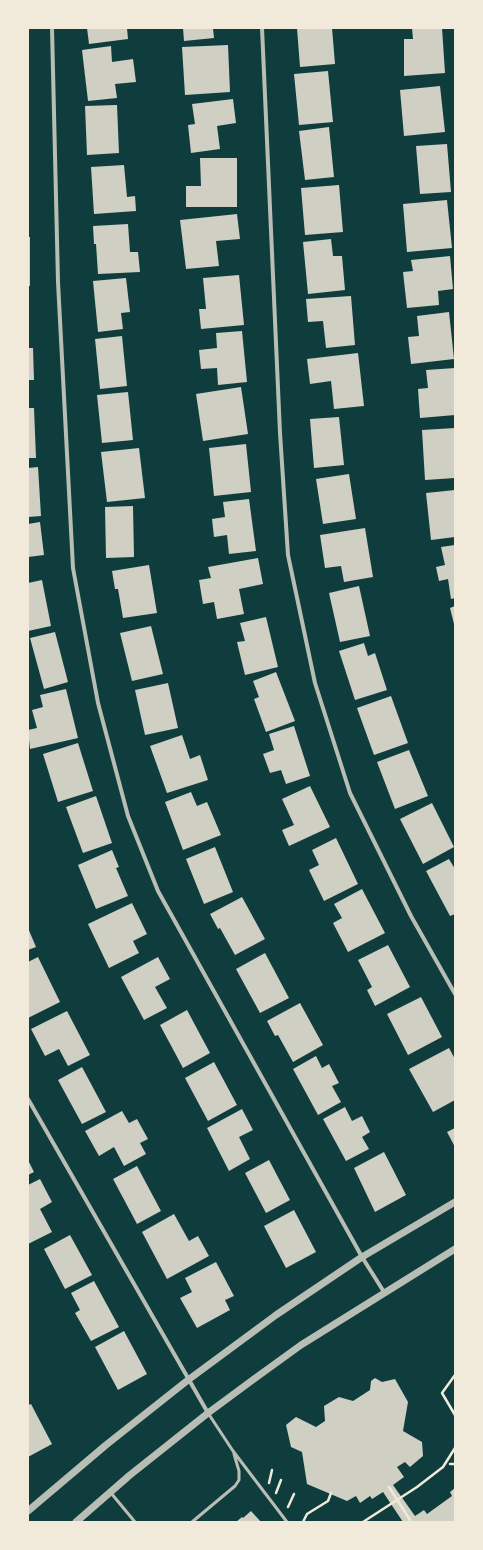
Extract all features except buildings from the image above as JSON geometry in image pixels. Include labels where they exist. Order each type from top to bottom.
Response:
[{"type":"street","points":[[52,28],[58,282],[73,568],[98,703],[128,816],[158,892],[362,1257],[384,1292]]},
{"type":"street","points":[[262,28],[280,425],[288,555],[315,683],[350,793],[411,916],[455,994]]},
{"type":"street","points":[[28,1099],[208,1413]]},
{"type":"street","points":[[28,1511],[106,1445],[188,1380],[276,1315],[362,1257],[455,1202]]},
{"type":"street","points":[[76,1522],[110,1492],[208,1413],[295,1349],[384,1292],[455,1250]]},
{"type":"lane","points":[[208,1413],[233,1451],[287,1522]]},
{"type":"lane","points":[[192,1522],[235,1486],[239,1480],[239,1471],[233,1451]]},
{"type":"lane","points":[[110,1492],[136,1522]]},
{"type":"path","points":[[455,1374],[442,1393],[455,1415]]},
{"type":"path","points":[[364,1522],[443,1467],[455,1448]]},
{"type":"path","points":[[450,1464],[455,1464]]},
{"type":"path","points":[[274,1499],[281,1480]]},
{"type":"path","points":[[389,1488],[410,1520]]},
{"type":"path","points":[[303,1522],[307,1514],[328,1501],[331,1493]]},
{"type":"path","points":[[286,1513],[294,1494]]}]
